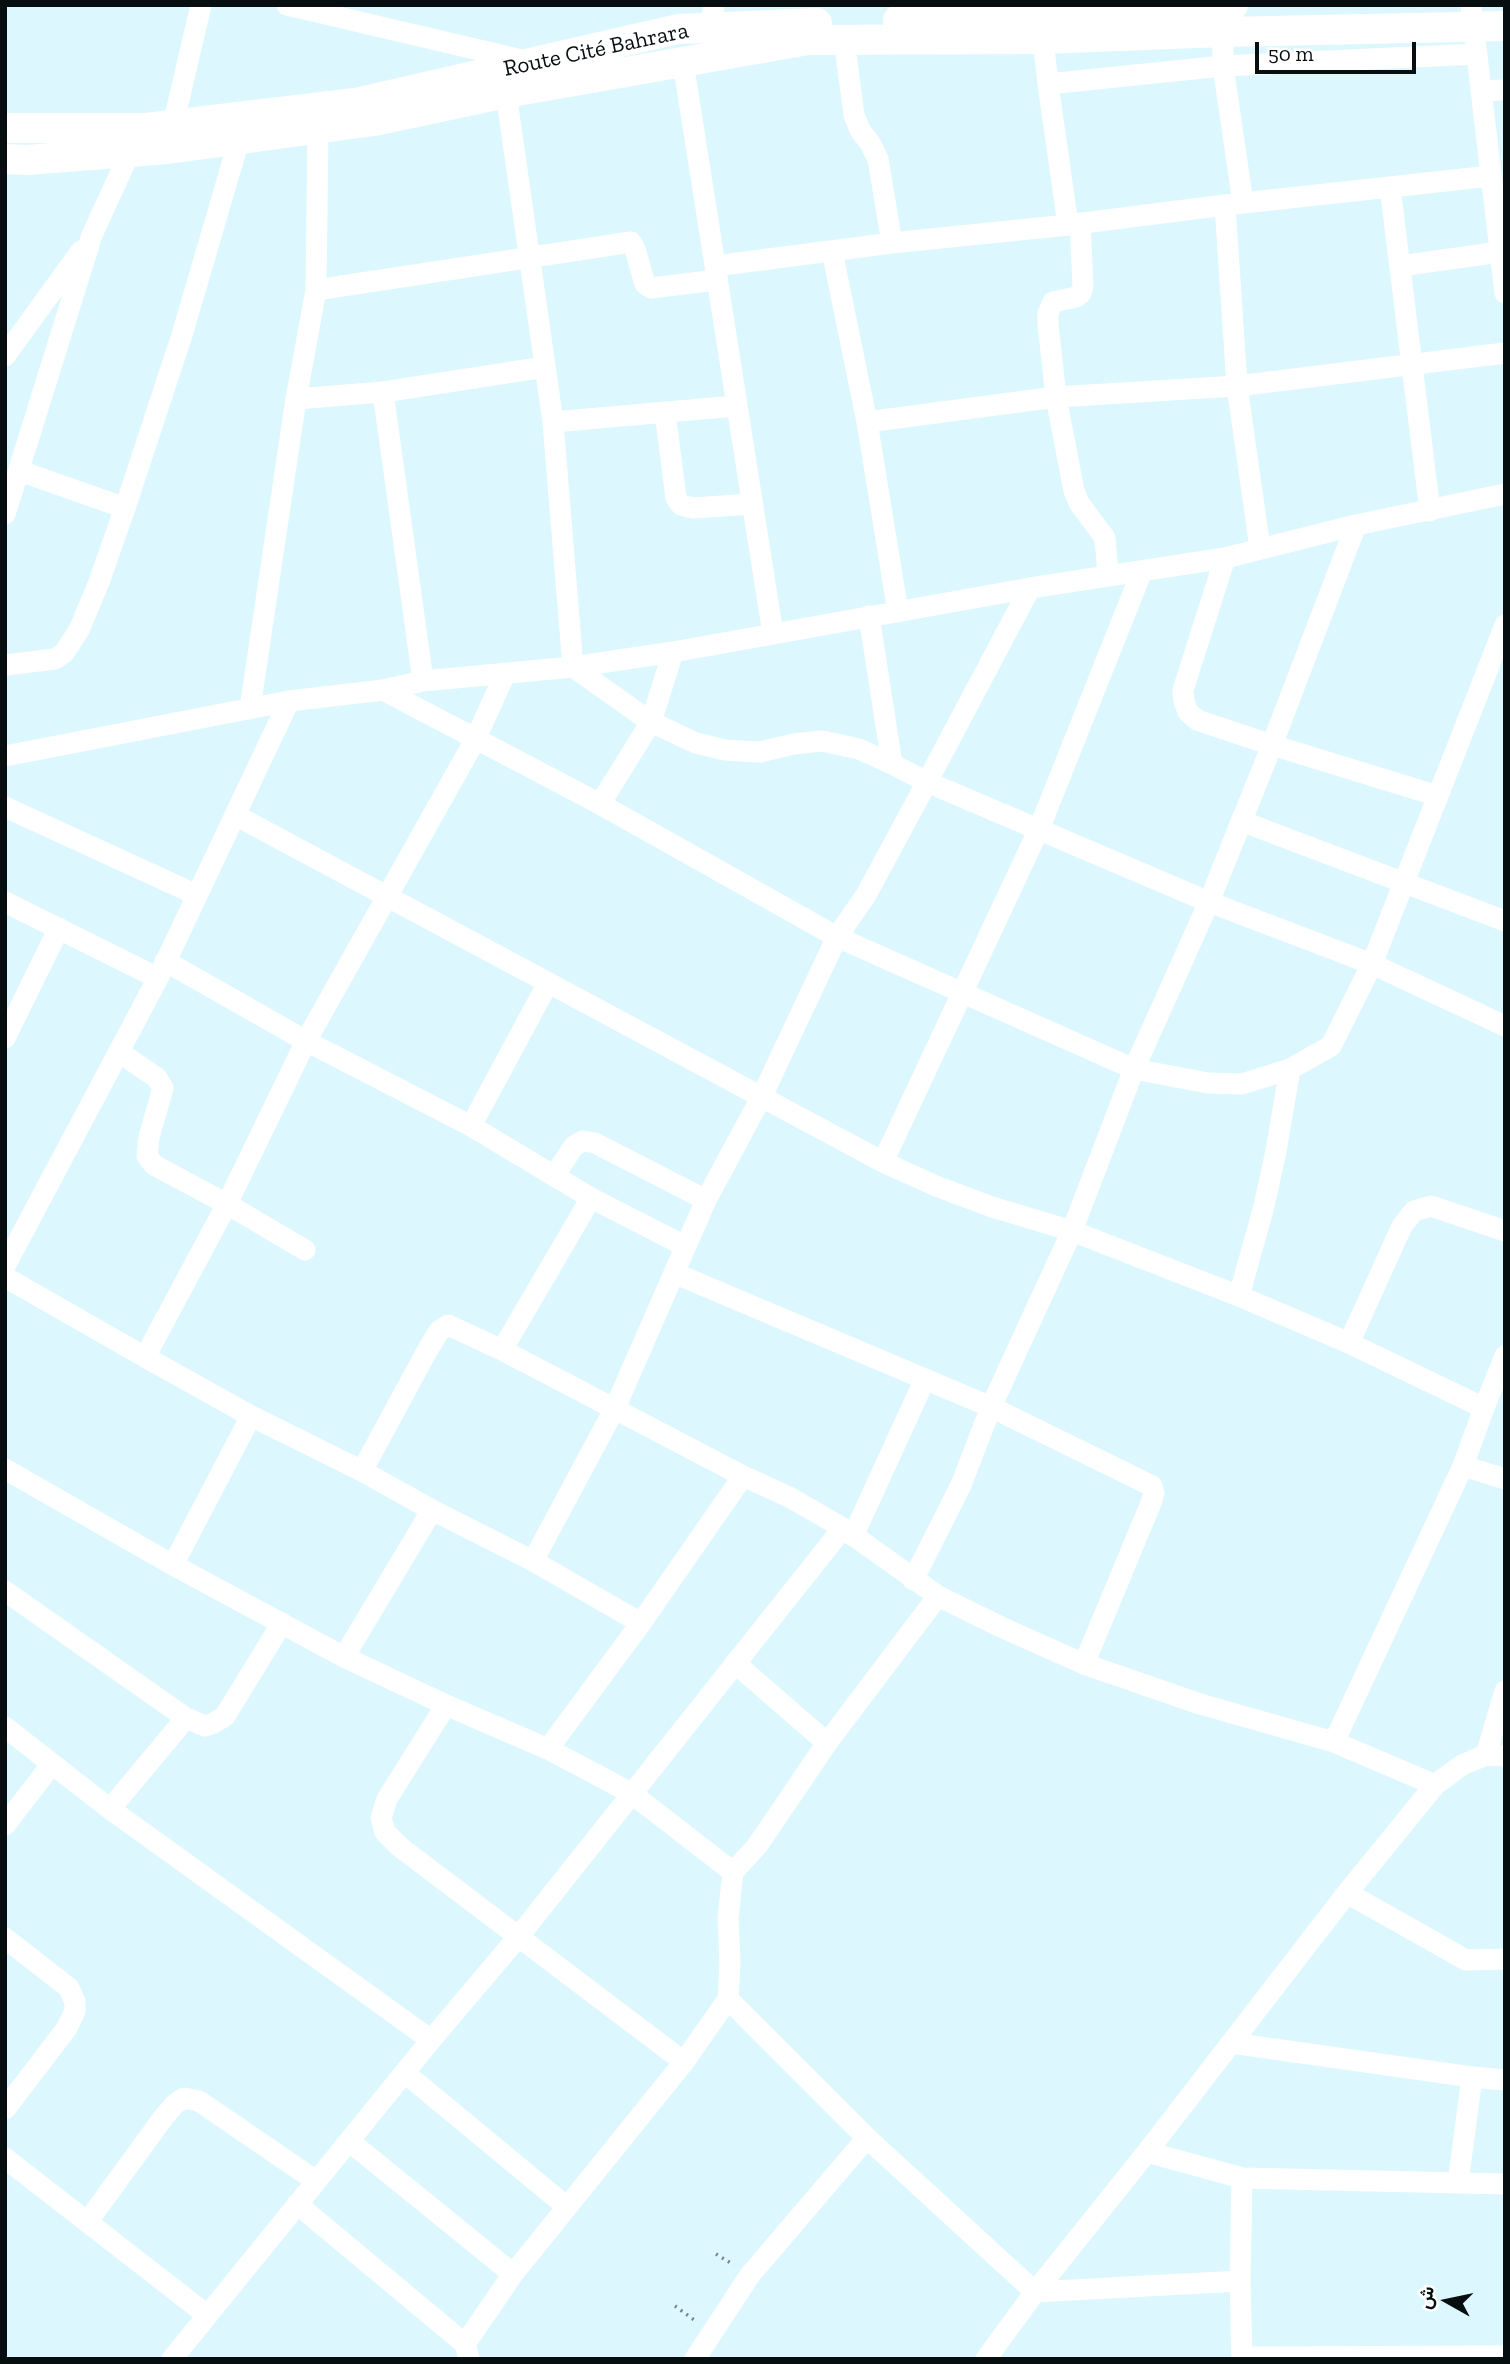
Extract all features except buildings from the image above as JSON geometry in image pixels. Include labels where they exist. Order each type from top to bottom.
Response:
[{"type":"main road","name":"Route Cité Bahrara","points":[[5,128],[130,140],[173,125],[355,103],[678,29],[712,16],[1039,20],[1228,18],[1474,29],[1505,26]]},
{"type":"main road","points":[[5,159],[27,160],[130,140],[168,149],[239,140],[374,121],[506,93],[808,40],[844,39],[1039,20]]},
{"type":"street","points":[[173,125],[201,5]]},
{"type":"street","points":[[287,5],[535,63]]},
{"type":"street","points":[[712,16],[712,57]]},
{"type":"street","points":[[1228,18],[1223,66],[1234,204],[1237,386],[1260,548]]},
{"type":"street","points":[[1039,20],[1083,286],[1076,297],[1053,302],[1048,313],[1056,397],[1073,491],[1105,538],[1108,575]]},
{"type":"street","points":[[1048,84],[1223,66],[1474,29],[1505,293]]},
{"type":"street","points":[[844,39],[854,115],[878,159],[892,243]]},
{"type":"street","points":[[683,62],[774,634]]},
{"type":"street","points":[[1481,91],[1505,90]]},
{"type":"street","points":[[506,93],[553,422],[573,667]]},
{"type":"street","points":[[250,708],[296,399],[316,290],[318,129]]},
{"type":"street","points":[[5,514],[92,235],[130,140]]},
{"type":"street","points":[[5,665],[55,659],[64,653],[79,630],[125,508],[182,335],[239,140]]},
{"type":"street","points":[[316,290],[631,242],[645,284],[651,288],[832,251],[892,243],[1491,176]]},
{"type":"street","points":[[1390,187],[1430,511]]},
{"type":"street","points":[[5,356],[92,235]]},
{"type":"street","points":[[832,251],[867,422],[898,612]]},
{"type":"street","points":[[1400,266],[1500,252]]},
{"type":"street","points":[[867,422],[1056,397],[1237,386],[1505,353]]},
{"type":"street","points":[[296,399],[383,392],[545,367]]},
{"type":"street","points":[[383,392],[422,681]]},
{"type":"street","points":[[553,422],[736,405]]},
{"type":"street","points":[[665,412],[676,498],[681,505],[693,508],[752,504]]},
{"type":"street","points":[[20,471],[125,508]]},
{"type":"street","points":[[5,756],[289,701],[383,690],[422,681],[573,667],[673,652],[1030,587],[1225,558],[1356,525],[1505,494]]},
{"type":"street","points":[[913,1580],[961,1485],[991,1407],[1072,1231],[1134,1069],[1209,902],[1356,525]]},
{"type":"street","points":[[1225,558],[1183,690],[1188,712],[1198,720],[1272,745],[1438,796]]},
{"type":"street","points":[[883,1162],[1039,829],[1142,571]]},
{"type":"street","points":[[533,1561],[615,1408],[706,1200],[762,1096],[837,937],[866,895],[1030,587]]},
{"type":"street","points":[[869,617],[892,764]]},
{"type":"street","points":[[383,690],[600,804],[837,937],[1134,1069],[1208,1083],[1242,1084],[1290,1069],[1331,1046],[1373,964],[1505,625]]},
{"type":"street","points":[[600,804],[651,722],[673,652]]},
{"type":"street","points":[[573,667],[651,722],[696,743],[724,750],[760,752],[822,741],[859,749],[927,782],[1209,902],[1373,964],[1505,1026]]},
{"type":"street","points":[[145,1357],[227,1204],[306,1041],[475,740],[505,674]]},
{"type":"street","points":[[5,1266],[161,970],[289,701]]},
{"type":"street","points":[[5,807],[197,895]]},
{"type":"street","points":[[235,814],[883,1162],[936,1186],[992,1207],[1072,1231],[1239,1296],[1349,1343],[1484,1408]]},
{"type":"street","points":[[1241,821],[1505,920]]},
{"type":"street","points":[[5,902],[59,928],[161,970],[306,1041],[471,1126],[591,1198],[685,1245]]},
{"type":"street","points":[[5,1038],[59,928]]},
{"type":"street","points":[[471,1126],[548,983]]},
{"type":"street","points":[[119,1052],[157,1078],[163,1088],[149,1137],[147,1156],[154,1165],[305,1250]]},
{"type":"street","points":[[1239,1296],[1269,1183],[1290,1069]]},
{"type":"street","points":[[554,1176],[574,1146],[583,1141],[594,1143],[706,1200]]},
{"type":"street","points":[[502,1350],[591,1198]]},
{"type":"street","points":[[1349,1343],[1402,1226],[1414,1211],[1431,1206],[1505,1231]]},
{"type":"street","points":[[674,1273],[991,1407],[1152,1486],[1154,1493],[1151,1503],[1084,1664]]},
{"type":"street","points":[[5,1278],[251,1416],[533,1561],[641,1623]]},
{"type":"street","points":[[362,1471],[439,1331],[448,1325],[789,1497],[848,1532],[938,1597],[1001,1628],[1084,1664],[1200,1704],[1334,1742],[1435,1785]]},
{"type":"street","points":[[1334,1742],[1463,1466],[1505,1356]]},
{"type":"street","points":[[172,2359],[519,1936],[735,1663],[848,1532],[925,1379]]},
{"type":"street","points":[[173,1565],[251,1416]]},
{"type":"street","points":[[1463,1466],[1505,1479]]},
{"type":"street","points":[[5,1469],[173,1565],[344,1657],[548,1749],[631,1793],[733,1872]]},
{"type":"street","points":[[548,1749],[744,1476]]},
{"type":"street","points":[[344,1657],[432,1510]]},
{"type":"street","points":[[5,1591],[186,1718],[205,1726],[214,1724],[225,1716],[282,1623]]},
{"type":"street","points":[[297,2204],[467,2351],[513,2274],[684,2062],[728,1999],[728,1918],[733,1872],[757,1846],[827,1743],[938,1597]]},
{"type":"street","points":[[735,1663],[827,1743]]},
{"type":"street","points":[[986,2359],[1035,2292],[1347,1893],[1435,1785],[1462,1765],[1496,1756],[1505,1691]]},
{"type":"street","points":[[446,1705],[387,1799],[381,1818],[385,1832],[400,1847],[684,2062]]},
{"type":"street","points":[[110,1809],[186,1718]]},
{"type":"street","points":[[5,1727],[110,1809],[431,2040]]},
{"type":"street","points":[[5,1825],[52,1764]]},
{"type":"street","points":[[1347,1893],[1466,1960],[1505,1959]]},
{"type":"street","points":[[5,1938],[69,1988],[75,2002],[75,2011],[67,2028],[5,2109]]},
{"type":"street","points":[[728,1999],[867,2138],[1035,2292],[1240,2281]]},
{"type":"street","points":[[1231,2043],[1505,2080]]},
{"type":"street","points":[[405,2073],[567,2207]]},
{"type":"street","points":[[1458,2183],[1472,2077]]},
{"type":"street","points":[[88,2221],[163,2118],[184,2098],[199,2101],[316,2181]]},
{"type":"street","points":[[695,2359],[750,2276],[867,2138]]},
{"type":"street","points":[[349,2141],[513,2274]]},
{"type":"street","points":[[1147,2152],[1242,2178],[1505,2184]]},
{"type":"street","points":[[5,2158],[207,2315]]},
{"type":"street","points":[[1242,2178],[1242,2358],[1505,2356]]}]
